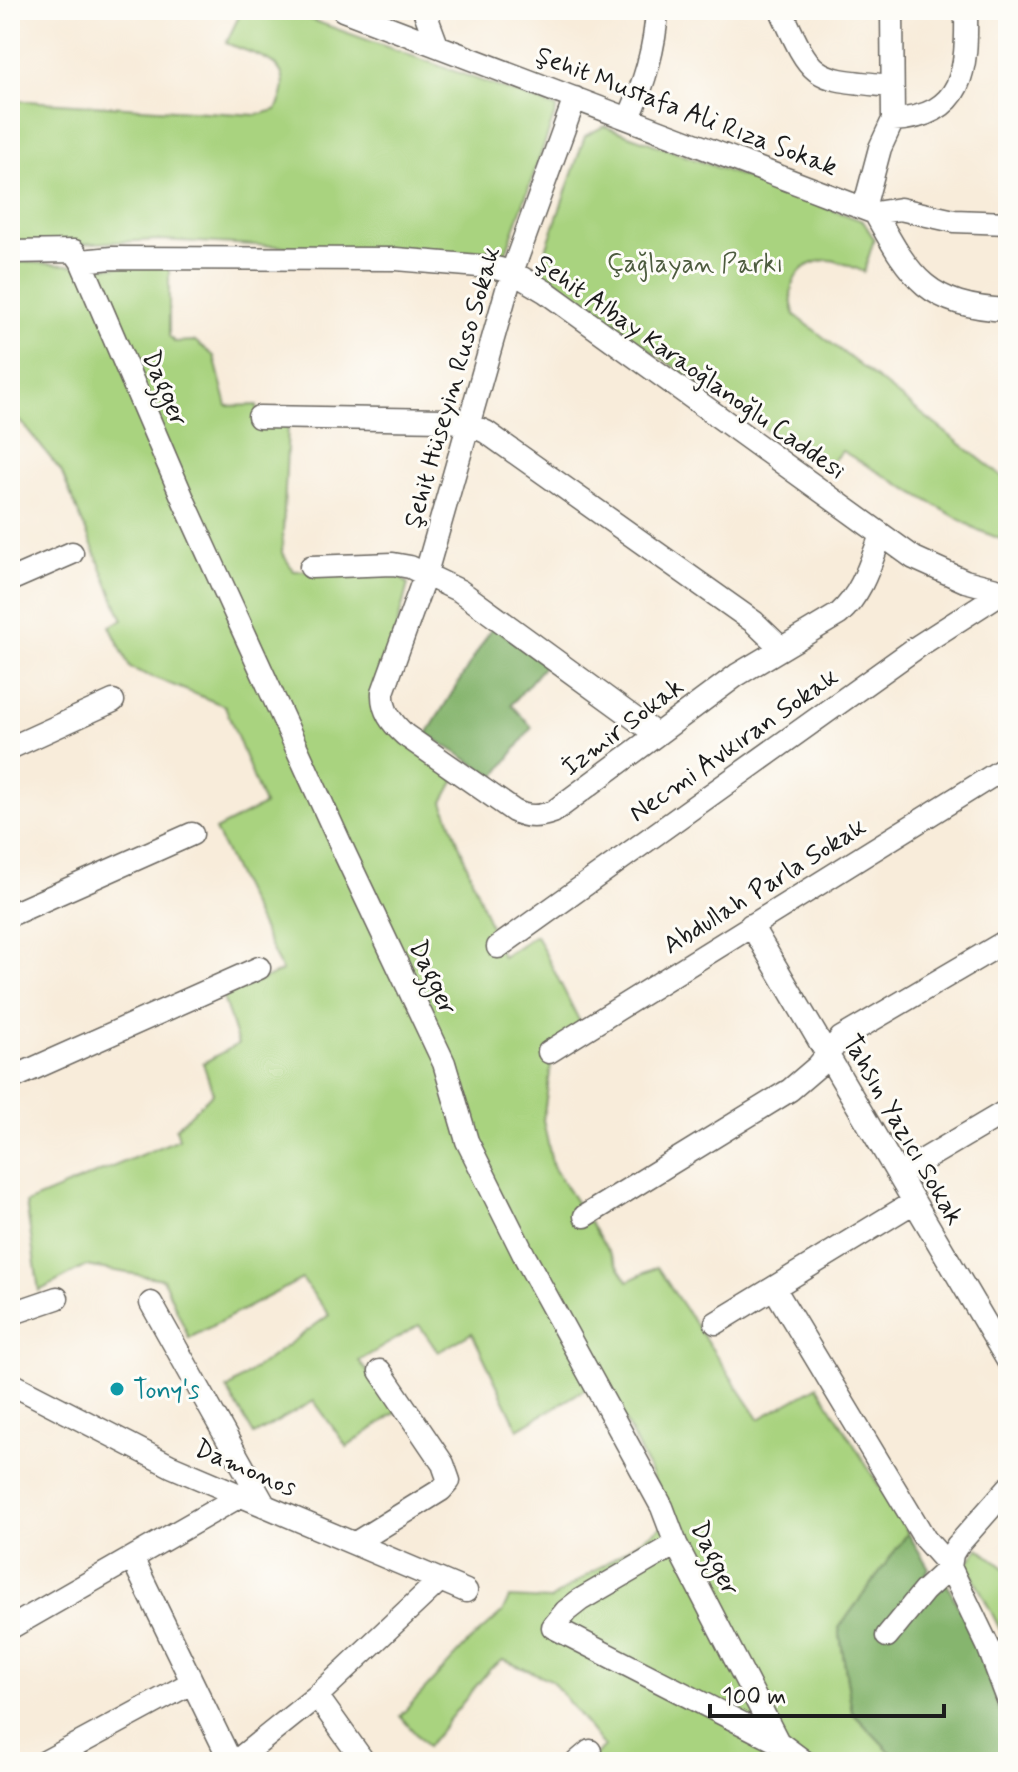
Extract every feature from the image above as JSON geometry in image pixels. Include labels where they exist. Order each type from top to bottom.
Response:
[{"type":"street","name":"Şehit Mustafa Ali Rıza Sokak","points":[[343,10],[870,211]]},
{"type":"street","points":[[424,10],[437,45]]},
{"type":"street","points":[[629,118],[651,59],[657,10]]},
{"type":"street","points":[[781,10],[799,48],[816,72],[838,81],[891,86]]},
{"type":"street","points":[[892,10],[893,120],[880,148],[870,211],[906,266],[937,295],[958,303],[1008,310]]},
{"type":"street","points":[[893,120],[909,120],[930,113],[944,105],[959,84],[967,56],[966,10]]},
{"type":"street","name":"Şehit Hüseyin Ruso Sokak","points":[[383,692],[426,573],[512,272],[575,98]]},
{"type":"street","points":[[870,211],[900,209],[954,221],[1008,223]]},
{"type":"street","points":[[10,252],[74,251],[81,261]]},
{"type":"street","name":"Şehit Albay Karaoğlanoğlu Caddesi","points":[[81,261],[112,258],[381,259],[491,267],[512,272],[546,292],[881,535],[938,570],[1006,592]]},
{"type":"street","name":"Dagger","points":[[81,261],[184,501],[444,1063],[467,1141],[525,1257],[662,1507],[676,1544],[789,1755]]},
{"type":"street","points":[[259,417],[445,420],[468,424],[486,432],[631,532],[754,622],[781,648]]},
{"type":"street","name":"İzmir Sokak","points":[[383,692],[387,716],[405,735],[524,816],[544,816],[561,808],[737,675],[826,623],[849,605],[863,584],[881,535]]},
{"type":"street","points":[[10,580],[72,553]]},
{"type":"street","points":[[311,567],[393,564],[426,573],[460,591],[656,734]]},
{"type":"street","name":"Necmi Avkıran Sokak","points":[[498,947],[920,645],[1006,592]]},
{"type":"street","points":[[10,748],[113,701]]},
{"type":"street","name":"Abdullah Parla Sokak","points":[[549,1052],[1008,766]]},
{"type":"street","points":[[10,915],[192,834]]},
{"type":"street","name":"Tahsın Yazıcı Sokak","points":[[751,925],[1008,1361]]},
{"type":"street","points":[[585,1216],[790,1090],[808,1076],[841,1038],[862,1024],[1008,940]]},
{"type":"street","points":[[10,1079],[259,968]]},
{"type":"street","points":[[898,1175],[1008,1110]]},
{"type":"street","points":[[716,1323],[914,1202]]},
{"type":"street","points":[[774,1288],[925,1539],[950,1567],[988,1646],[1008,1699]]},
{"type":"street","points":[[10,1314],[57,1298]]},
{"type":"street","points":[[151,1303],[265,1506]]},
{"type":"street","points":[[357,1542],[447,1486],[449,1481],[447,1470],[380,1371]]},
{"type":"street","name":"Damonos","points":[[10,1383],[136,1449],[466,1591]]},
{"type":"street","points":[[887,1636],[924,1591],[950,1567],[957,1546],[1008,1488]]},
{"type":"street","points":[[10,1628],[240,1496]]},
{"type":"street","points":[[676,1544],[580,1600],[553,1627],[789,1755]]},
{"type":"street","points":[[132,1558],[191,1683],[233,1762],[317,1696],[440,1580]]},
{"type":"street","points":[[45,1762],[191,1683]]},
{"type":"street","points":[[317,1696],[364,1762]]},
{"type":"green space","points":[[242,10],[284,10],[557,108],[504,258],[160,240],[10,247],[10,100],[256,115],[276,110],[283,94],[281,72],[264,58],[226,43]]},
{"type":"green space","name":"Çağlayan Parkı","points":[[604,126],[863,221],[874,239],[864,272],[831,260],[807,266],[800,271],[792,286],[795,315],[1008,481],[1008,542],[978,530],[842,451],[824,470],[538,273],[585,136]]},
{"type":"green space","points":[[10,261],[94,267],[169,265],[169,336],[174,342],[195,341],[214,356],[227,406],[257,405],[259,417],[288,427],[282,553],[294,571],[389,568],[408,584],[375,711],[455,780],[443,802],[502,957],[536,935],[581,1024],[552,1059],[543,1120],[553,1167],[628,1281],[657,1267],[759,1419],[818,1386],[908,1533],[839,1628],[852,1712],[900,1762],[587,1762],[604,1747],[551,1680],[503,1660],[489,1670],[427,1747],[400,1716],[467,1644],[502,1613],[509,1598],[550,1600],[673,1519],[604,1378],[518,1429],[472,1333],[438,1352],[419,1325],[359,1361],[399,1410],[347,1447],[314,1401],[254,1435],[227,1389],[329,1315],[302,1279],[189,1338],[163,1279],[86,1266],[39,1291],[26,1203],[179,1139],[176,1128],[213,1093],[203,1063],[238,1044],[223,997],[282,971],[215,830],[264,805],[225,706],[130,668],[110,626],[123,620],[61,471],[24,425],[10,414]]},
{"type":"green space","points":[[493,626],[545,665],[511,705],[532,727],[495,777],[427,734]]},
{"type":"green space","points":[[908,1533],[929,1568],[917,1590],[945,1580],[973,1635],[1008,1735],[1008,1762],[900,1762],[852,1712],[839,1628]]},
{"type":"green space","points":[[979,1548],[1008,1571],[1008,1645],[967,1564]]},
{"type":"place","name":"Tony's","points":[[117,1389]]}]
